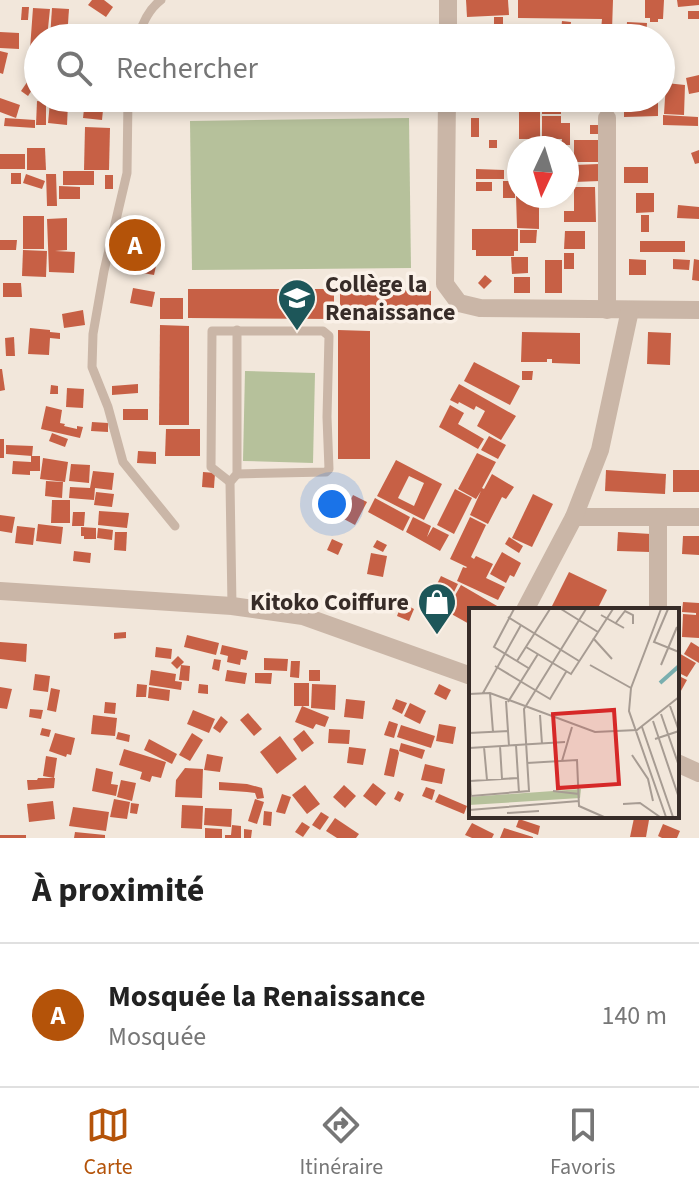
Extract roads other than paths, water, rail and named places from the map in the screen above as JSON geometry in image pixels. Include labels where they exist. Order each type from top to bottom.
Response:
[{"type":"street","points":[[448,0],[448,24]]},
{"type":"street","points":[[447,112],[445,284],[459,303],[480,308],[699,310]]},
{"type":"street","points":[[607,118],[607,310]]},
{"type":"street","points":[[526,608],[574,517],[600,450],[630,310]]},
{"type":"street","points":[[574,517],[699,517]]},
{"type":"street","points":[[658,517],[658,608]]},
{"type":"street","points":[[0,591],[232,606],[303,616],[469,675]]},
{"type":"street","points":[[679,764],[699,773]]},
{"type":"lane","points":[[143,24],[161,0]]},
{"type":"lane","points":[[128,112],[127,173],[104,271],[93,334],[92,367],[108,407],[123,462],[175,526]]},
{"type":"lane","points":[[230,482],[211,467],[211,333],[213,330],[237,330],[327,333],[329,465],[326,472],[237,474]]},
{"type":"lane","points":[[232,606],[230,482],[237,474],[237,330]]},
{"type":"place","name":"Mosquée la Renaissance","points":[[135,245]]},
{"type":"place","name":"Collège la Renaissance","points":[[297,332]]},
{"type":"place","name":"Kitoko Coiffure","points":[[437,636]]}]
